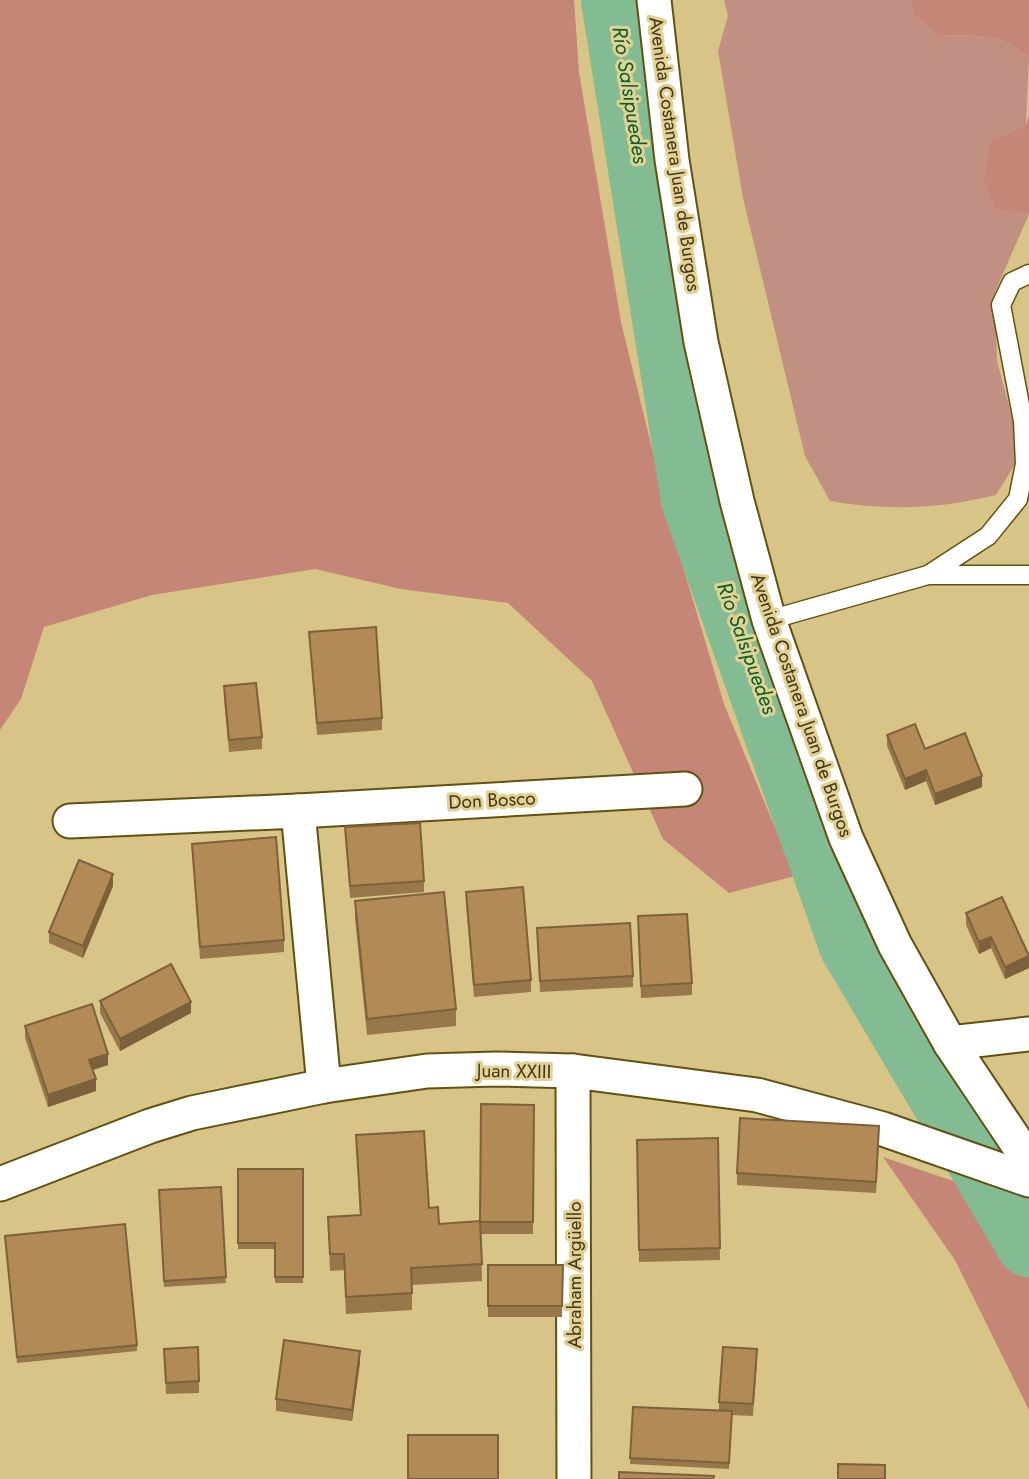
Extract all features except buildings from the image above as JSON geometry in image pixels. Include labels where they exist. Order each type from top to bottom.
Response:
[{"type":"street","name":"Avenida Costanera Juan de Burgos","points":[[654,0],[672,160],[701,342],[737,501],[769,621],[846,838],[895,945],[1026,1172]]},
{"type":"street","name":"Don Bosco","points":[[69,821],[685,789]]},
{"type":"street","points":[[298,811],[324,1086]]},
{"type":"street","points":[[950,1043],[1029,1034]]},
{"type":"street","name":"Juan XXIII","points":[[0,1184],[160,1123],[324,1086],[427,1071],[573,1072],[757,1095],[1026,1172]]},
{"type":"street","name":"Abraham Argüello","points":[[573,1072],[575,1479]]},
{"type":"lane","points":[[928,575],[989,536],[1018,499],[1025,464],[1021,362],[1001,305],[1012,282],[1029,274]]},
{"type":"lane","points":[[769,621],[928,575],[1029,575]]},
{"type":"shaded area","points":[[0,0],[574,0],[579,72],[621,322],[672,530],[724,704],[795,876],[729,893],[663,839],[592,681],[508,603],[401,589],[315,569],[152,595],[44,627],[21,699],[0,730]]},
{"type":"shaded area","points":[[724,0],[910,0],[914,15],[937,35],[997,39],[1029,57],[1026,125],[991,140],[996,210],[1029,214],[995,292],[997,361],[1015,429],[1014,466],[996,495],[913,507],[830,501],[805,456],[743,198],[718,51],[728,16]]},
{"type":"shaded area","points":[[910,0],[1029,0],[1029,57],[997,39],[937,35],[914,15]]},
{"type":"shaded area","points":[[1029,115],[1029,214],[996,210],[984,180],[991,140],[1026,125]]},
{"type":"shaded area","points":[[883,1157],[1029,1207],[1029,1410],[955,1260]]},
{"type":"waterway","name":"Río Salsipuedes","points":[[614,0],[694,500],[852,945],[1029,1244]]}]
